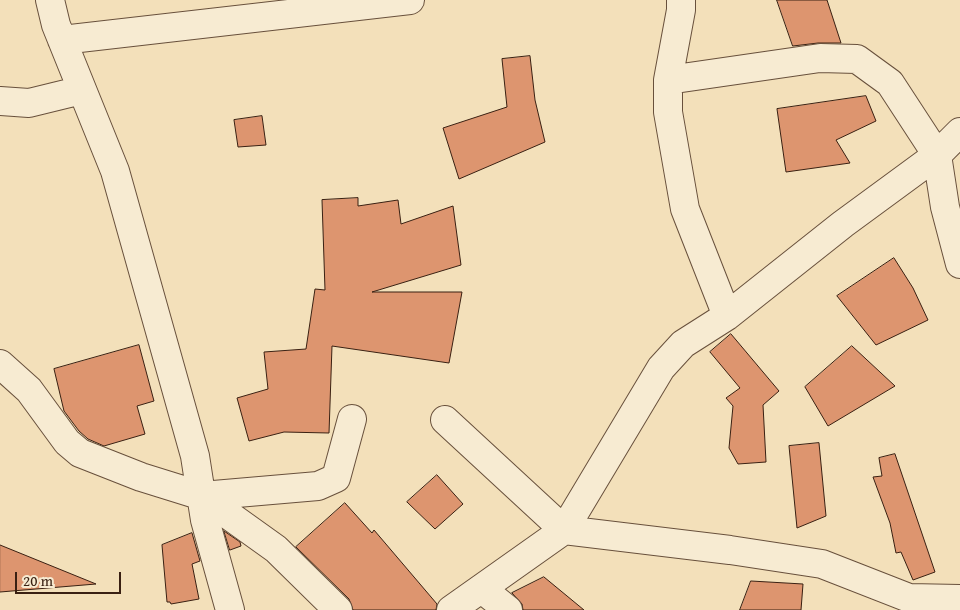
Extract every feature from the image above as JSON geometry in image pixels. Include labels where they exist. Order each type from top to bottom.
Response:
[{"type":"street","points":[[50,0],[62,40],[114,171],[195,456],[205,520],[230,610]]},
{"type":"street","points":[[62,40],[410,0]]},
{"type":"street","points":[[681,0],[668,80],[668,112],[684,209],[727,316]]},
{"type":"street","points":[[668,80],[820,58],[857,59],[890,83],[936,154],[945,208],[960,264]]},
{"type":"street","points":[[0,101],[29,103],[82,90]]},
{"type":"street","points":[[451,610],[564,530],[661,368],[683,344],[727,316],[843,224],[936,154],[960,133]]},
{"type":"street","points":[[0,364],[29,390],[66,442],[80,453],[141,477],[202,496],[270,543],[338,610]]},
{"type":"street","points":[[202,496],[318,486],[336,478],[352,419]]},
{"type":"street","points":[[445,420],[564,530],[730,550],[822,564],[909,598],[960,599]]},
{"type":"street","points":[[482,588],[508,610]]},
{"type":"building","points":[[777,0],[827,0],[841,43],[793,46]]},
{"type":"building","points":[[530,56],[535,100],[545,142],[459,179],[443,128],[507,107],[502,59]]},
{"type":"building","points":[[866,96],[876,121],[836,140],[850,163],[786,172],[777,109]]},
{"type":"building","points":[[262,116],[266,145],[238,147],[234,120]]},
{"type":"building","points":[[358,198],[358,206],[398,200],[401,224],[453,206],[461,265],[372,292],[462,292],[449,363],[332,346],[329,433],[284,432],[249,441],[237,398],[268,389],[264,352],[306,349],[315,289],[325,290],[322,200]]},
{"type":"building","points":[[894,258],[913,288],[928,320],[876,345],[837,296]]},
{"type":"building","points":[[731,334],[779,391],[763,405],[766,462],[738,464],[729,448],[733,406],[726,398],[740,388],[710,352]]},
{"type":"building","points":[[139,345],[154,401],[137,406],[145,434],[104,446],[88,439],[79,431],[64,411],[54,369]]},
{"type":"building","points":[[852,346],[895,386],[828,426],[805,387]]},
{"type":"building","points":[[819,443],[826,516],[797,528],[789,446]]},
{"type":"building","points":[[895,454],[935,572],[913,580],[901,552],[896,553],[890,523],[873,477],[882,476],[879,458]]},
{"type":"building","points":[[437,475],[463,504],[435,529],[407,502]]},
{"type":"building","points":[[345,503],[372,533],[374,530],[437,604],[436,610],[353,610],[349,599],[296,547]]},
{"type":"building","points":[[224,531],[240,542],[241,546],[230,550]]},
{"type":"building","points":[[192,533],[200,561],[192,564],[199,599],[171,604],[167,602],[162,545]]},
{"type":"building","points":[[0,545],[96,584],[0,592]]},
{"type":"building","points":[[544,577],[584,610],[523,610],[522,604],[512,593]]},
{"type":"building","points":[[751,581],[803,584],[801,610],[740,610]]}]
